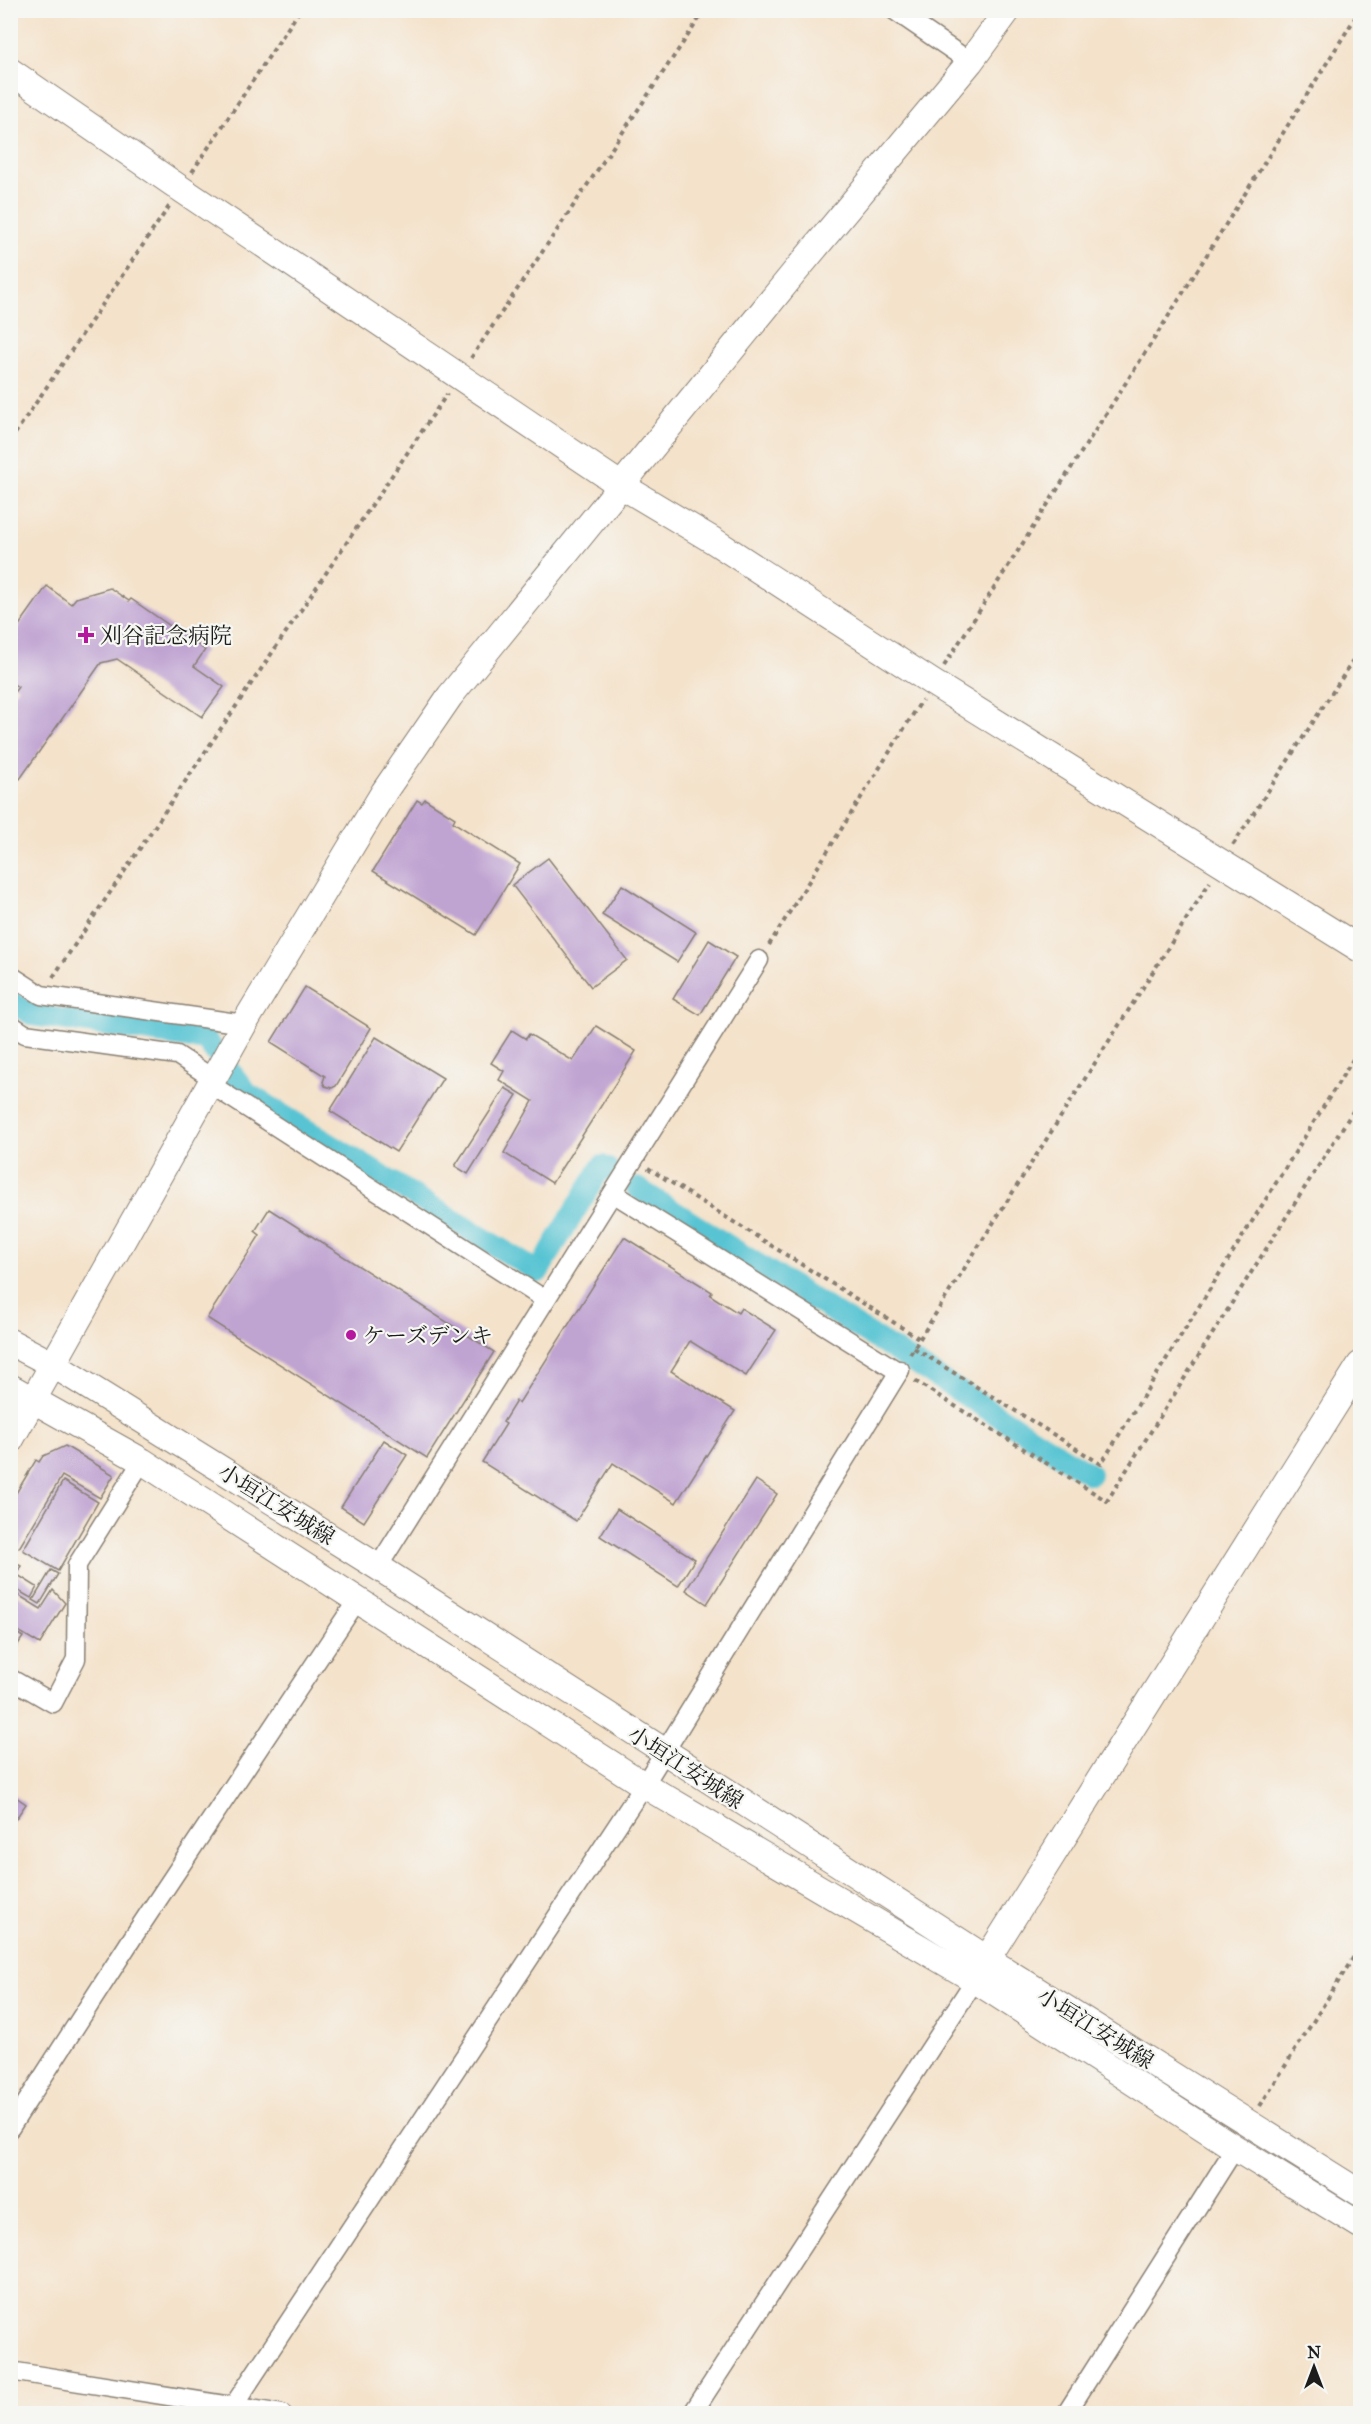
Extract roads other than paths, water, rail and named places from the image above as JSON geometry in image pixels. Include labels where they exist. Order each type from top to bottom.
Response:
[{"type":"street","points":[[894,10],[970,62]]},
{"type":"street","points":[[10,1441],[243,1024],[384,792],[450,696],[794,273],[970,62],[1008,10]]},
{"type":"street","points":[[10,71],[622,486],[714,541],[933,683],[1360,949]]},
{"type":"street","points":[[378,1567],[544,1299],[635,1160],[759,960]]},
{"type":"street","points":[[10,975],[41,995],[243,1024]]},
{"type":"street","points":[[10,1024],[25,1034],[177,1055],[544,1299]]},
{"type":"street","points":[[230,2410],[644,1785],[900,1371],[613,1193]]},
{"type":"street","name":"小垣江安城線","points":[[10,1342],[54,1365],[378,1567],[664,1753],[981,1970],[1235,2148],[1360,2225]]},
{"type":"street","points":[[692,2414],[981,1970],[1360,1365]]},
{"type":"street","name":"小垣江安城線","points":[[10,1387],[142,1461],[644,1785],[981,1970],[1248,2125],[1360,2193]]},
{"type":"street","points":[[10,1684],[13,1680],[53,1702],[76,1659],[76,1565],[142,1461]]},
{"type":"street","points":[[10,2128],[133,1937],[358,1599]]},
{"type":"street","points":[[1066,2414],[1235,2148]]},
{"type":"street","points":[[10,2371],[230,2410],[282,2414]]},
{"type":"waterway","points":[[10,1001],[33,1015],[206,1040],[247,1093],[538,1272],[602,1166],[608,1169]]},
{"type":"waterway","points":[[637,1188],[1090,1474]]},
{"type":"place","name":"刈谷記念病院","points":[[86,635]]},
{"type":"place","name":"ケーズデンキ","points":[[351,1335]]}]
